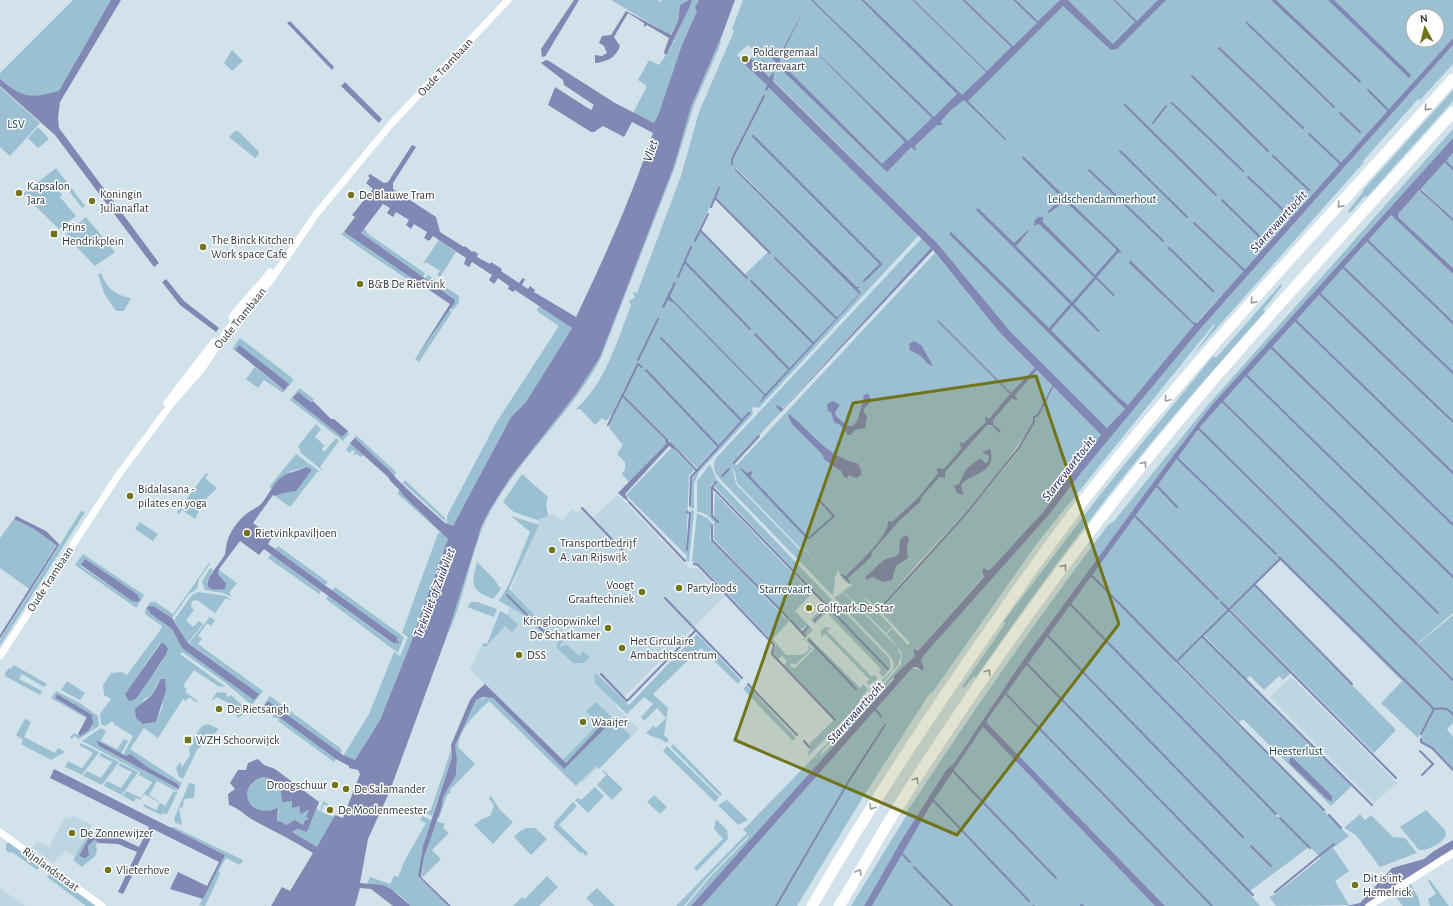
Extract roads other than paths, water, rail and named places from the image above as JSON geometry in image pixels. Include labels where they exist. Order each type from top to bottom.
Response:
[{"type":"highway","points":[[812,906],[855,834],[930,717],[1027,576],[1091,491],[1187,376],[1453,79]]},
{"type":"highway","points":[[839,906],[894,813],[990,669],[1046,591],[1138,472],[1200,396],[1453,112]]},
{"type":"street","name":"Oude Trambaan","points":[[0,649],[115,472],[247,297],[258,289],[288,249],[296,234],[385,124],[502,0]]},
{"type":"street","name":"Oude Trambaan","points":[[0,656],[119,474],[172,403],[201,370],[227,331],[249,303],[268,284],[317,213],[391,124],[508,0]]},
{"type":"street","name":"Rijnlandstraat","points":[[0,832],[102,906]]},
{"type":"street","points":[[1369,906],[1453,853]]},
{"type":"water","points":[[111,0],[121,0],[60,102],[58,118],[59,128],[159,263],[154,267],[55,135],[0,86],[0,79],[15,90],[33,96],[59,91]]},
{"type":"water","points":[[574,0],[579,0],[546,56],[542,57],[541,49]]},
{"type":"water","points":[[692,0],[690,6],[667,54],[665,55],[664,52],[669,38],[647,25],[644,27],[644,23],[628,13],[614,37],[620,46],[616,54],[603,62],[595,63],[595,55],[602,56],[607,53],[604,46],[599,43],[602,36],[611,35],[626,11],[671,35],[678,21],[680,5]]},
{"type":"water","points":[[699,0],[735,0],[721,38],[691,107],[674,166],[600,357],[576,394],[510,478],[489,511],[481,528],[446,638],[389,793],[368,839],[360,883],[383,885],[391,889],[411,906],[393,906],[371,889],[360,888],[355,906],[271,906],[282,887],[290,891],[313,853],[229,805],[228,794],[235,789],[230,783],[238,770],[246,770],[248,763],[258,759],[264,765],[275,769],[319,802],[307,832],[297,829],[292,832],[317,847],[335,815],[343,818],[360,774],[358,770],[349,768],[349,766],[336,759],[264,706],[268,701],[343,755],[355,760],[380,720],[409,648],[448,539],[402,494],[388,477],[350,443],[355,438],[445,523],[453,526],[511,417],[526,402],[572,328],[515,290],[513,292],[508,289],[509,286],[498,278],[494,284],[489,280],[492,275],[472,262],[469,267],[464,264],[466,258],[433,236],[429,241],[424,238],[427,232],[414,224],[411,229],[406,225],[409,220],[396,212],[393,217],[387,213],[390,208],[383,204],[361,233],[454,299],[455,302],[417,356],[450,304],[344,232],[355,217],[352,215],[373,189],[366,183],[370,178],[368,176],[370,174],[384,183],[388,182],[412,145],[416,147],[393,183],[393,189],[436,217],[440,232],[464,247],[465,246],[472,252],[474,251],[478,254],[477,257],[490,264],[491,262],[502,269],[501,271],[519,283],[523,278],[525,279],[522,285],[528,289],[530,286],[535,290],[534,292],[576,317],[618,226],[653,133],[632,122],[624,137],[603,126],[594,132],[591,132],[548,105],[555,87],[591,110],[594,105],[564,85],[563,80],[541,63],[546,60],[549,61],[615,103],[654,123],[658,116],[682,45],[697,11],[695,8]],"holes":[[[263,777],[276,782],[280,788],[282,802],[292,801],[292,808],[300,806],[300,814],[309,810],[306,817],[308,820],[305,820],[303,825],[295,820],[286,825],[277,821],[278,808],[268,811],[259,810],[252,806],[248,801],[247,794],[249,787],[254,781]]]},
{"type":"water","points":[[811,0],[813,0],[934,117],[957,94],[861,0],[864,0],[962,95],[986,72],[912,0],[914,0],[987,71],[1011,47],[962,0],[965,0],[1013,46],[1037,23],[1013,0],[1016,0],[1038,21],[1060,0],[1068,0],[1113,44],[1135,22],[1113,0],[1115,0],[1137,21],[1158,0],[1166,0],[1117,49],[1111,50],[1063,6],[968,101],[1006,139],[1005,140],[964,100],[951,110],[941,121],[942,125],[937,125],[915,146],[916,151],[911,147],[887,172],[778,67],[779,66],[765,50],[775,58],[778,58],[806,6],[780,58],[780,62],[882,164],[905,142],[800,36],[908,141],[932,118]]},
{"type":"water","points":[[1271,0],[1276,0],[1361,81],[1360,83]]},
{"type":"water","points":[[1328,0],[1334,0],[1411,75],[1409,78]]},
{"type":"water","points":[[290,21],[334,67],[332,70],[287,23]]},
{"type":"water","points":[[1453,38],[1453,45],[1201,328],[1081,473],[1048,516],[924,655],[921,661],[924,667],[922,671],[917,667],[913,667],[702,906],[691,906],[894,679],[894,676],[915,656],[913,648],[918,651],[984,577],[982,570],[984,568],[990,570],[1043,512],[1057,494],[1054,488],[1055,486],[1060,488],[1101,435],[1037,370],[1015,395],[1018,401],[1012,398],[993,420],[993,424],[1001,431],[999,433],[992,425],[987,425],[945,472],[945,478],[939,477],[921,498],[920,502],[899,521],[872,552],[871,557],[848,578],[850,584],[840,574],[846,576],[864,558],[884,534],[888,521],[892,522],[918,498],[938,473],[936,468],[944,469],[962,448],[959,444],[961,442],[964,443],[986,422],[986,416],[989,419],[1010,394],[937,321],[938,320],[1011,393],[1035,368],[1000,333],[933,250],[781,412],[776,407],[777,405],[783,409],[931,248],[769,88],[767,91],[765,90],[767,85],[745,65],[751,58],[769,77],[774,72],[773,81],[937,243],[1010,331],[1107,428],[1125,409],[949,234],[951,232],[1049,328],[1070,304],[976,210],[978,208],[1014,243],[1028,230],[1016,246],[1072,302],[1094,277],[1039,224],[1033,226],[1035,223],[1034,221],[1038,217],[1043,217],[1043,222],[1095,275],[1116,251],[1116,249],[1065,201],[1049,213],[1047,212],[1062,198],[1022,158],[1023,156],[1122,252],[1118,253],[1097,277],[1115,295],[1113,296],[1096,279],[1074,304],[1100,331],[1098,332],[1072,306],[1051,330],[1118,397],[1128,405],[1194,325],[1129,263],[1130,260],[1193,322],[1197,323]]},
{"type":"water","points":[[345,82],[382,119],[379,123],[341,86]]},
{"type":"water","points":[[1453,138],[1453,153],[1398,214],[1399,218],[1453,268],[1453,274],[1391,215],[1200,427],[987,720],[987,723],[1165,906],[1155,906],[983,727],[932,803],[872,906],[864,906],[901,841],[946,770],[954,763],[1023,660],[1211,406]]},
{"type":"water","points":[[735,168],[857,287],[860,286],[858,289],[861,293],[758,405],[764,395],[674,303],[668,300],[664,308],[662,307],[674,282],[676,283],[670,296],[671,298],[765,394],[859,294],[735,170]]},
{"type":"water","points":[[166,279],[184,301],[219,328],[216,332],[180,305],[162,282]]},
{"type":"water","points":[[914,341],[922,346],[933,366],[928,364],[921,356],[910,350],[909,344]]},
{"type":"water","points":[[239,345],[289,384],[284,390],[235,350]]},
{"type":"water","points":[[298,392],[311,402],[313,401],[331,419],[334,419],[348,431],[342,437],[293,398]]},
{"type":"water","points":[[868,393],[871,401],[864,409],[867,417],[865,428],[855,430],[851,435],[848,435],[840,425],[834,422],[831,412],[828,411],[827,404],[833,401],[840,405],[835,412],[836,416],[847,426],[852,426],[857,421],[864,402],[863,396]]},
{"type":"water","points":[[789,414],[828,450],[846,460],[857,463],[861,470],[861,475],[856,478],[849,475],[847,478],[844,477],[841,471],[825,460],[821,453],[792,424],[788,416]]},
{"type":"water","points":[[665,438],[675,446],[677,451],[669,446],[625,494],[630,503],[618,493],[666,444]]},
{"type":"water","points":[[989,449],[991,451],[991,461],[989,466],[961,485],[962,495],[957,493],[954,486],[959,484],[966,469],[979,459],[985,463],[988,462],[989,456],[983,454],[983,452]]},
{"type":"water","points":[[306,467],[311,469],[311,471],[296,491],[275,496],[273,495],[253,523],[272,537],[268,544],[398,638],[396,640],[399,642],[398,644],[395,642],[394,644],[264,549],[259,555],[240,541],[219,569],[218,574],[226,583],[225,589],[214,590],[209,587],[208,583],[210,578],[225,554],[228,538],[237,523],[246,514],[261,504],[279,479],[286,474]]},
{"type":"water","points":[[741,468],[747,473],[752,471],[751,477],[810,539],[807,539],[740,469]]},
{"type":"water","points":[[16,516],[46,531],[60,545],[56,545],[34,529],[14,519]]},
{"type":"water","points":[[905,535],[909,538],[907,548],[908,558],[896,566],[892,580],[884,582],[872,577],[866,580],[866,576],[886,559],[899,554],[900,540]]},
{"type":"water","points":[[85,559],[137,594],[140,600],[138,602],[132,601],[81,565]]},
{"type":"water","points":[[149,606],[155,607],[172,618],[188,643],[259,694],[254,700],[182,648],[172,629],[151,614],[147,608]]},
{"type":"water","points":[[161,643],[165,644],[168,649],[166,655],[138,696],[134,700],[129,701],[125,694]]},
{"type":"water","points":[[161,679],[165,679],[166,690],[156,722],[143,724],[136,718],[135,709],[152,695]]},
{"type":"water","points":[[485,684],[566,763],[604,722],[609,724],[564,769],[493,698],[483,697],[476,700],[455,746],[457,759],[456,775],[443,797],[442,806],[424,857],[421,877],[451,906],[448,906],[418,876],[423,846],[452,757],[451,745],[470,700]]},
{"type":"water","points":[[57,694],[92,715],[93,723],[88,731],[80,736],[78,734],[87,717],[55,698]]},
{"type":"water","points":[[96,740],[126,756],[130,754],[149,768],[178,784],[179,789],[99,746]]},
{"type":"water","points":[[1290,758],[1293,758],[1332,796],[1332,801],[1328,800],[1289,763]]},
{"type":"water","points":[[54,769],[225,855],[203,899],[170,889],[178,872],[207,886],[219,862],[155,830],[123,894],[118,892],[137,852],[118,844],[99,843],[94,840],[88,846],[89,855],[85,858],[79,856],[91,833],[95,835],[98,828],[139,847],[149,827],[50,778]]},
{"type":"water","points":[[1453,840],[1453,850],[1364,906],[1347,906],[1360,903],[1392,868],[1424,859],[1434,851]]},
{"type":"waterway","points":[[1247,23],[1334,107]]},
{"type":"waterway","points":[[1219,48],[1303,128]]},
{"type":"waterway","points":[[1192,76],[1268,151]]},
{"type":"waterway","points":[[1368,90],[1390,112]]},
{"type":"waterway","points":[[732,164],[732,159],[764,96]]},
{"type":"waterway","points":[[1172,103],[1243,171]]},
{"type":"waterway","points":[[1125,105],[1216,195]]},
{"type":"waterway","points":[[1153,123],[1166,106]]},
{"type":"waterway","points":[[1340,113],[1360,132]]},
{"type":"waterway","points":[[1309,134],[1342,165]]},
{"type":"waterway","points":[[753,136],[881,264],[864,281]]},
{"type":"waterway","points":[[1120,151],[1187,217]]},
{"type":"waterway","name":"Starrevaarttocht","points":[[1273,156],[1309,190]]},
{"type":"waterway","points":[[1444,160],[1453,169]]},
{"type":"waterway","points":[[1089,170],[1163,241]]},
{"type":"waterway","name":"Starrevaarttocht","points":[[1248,177],[1293,219]]},
{"type":"waterway","points":[[711,207],[719,188]]},
{"type":"waterway","points":[[1418,188],[1453,220]]},
{"type":"waterway","points":[[715,198],[770,253]]},
{"type":"waterway","name":"Starrevaarttocht","points":[[1222,200],[1262,239]]},
{"type":"waterway","points":[[695,241],[708,214]]},
{"type":"waterway","points":[[1194,223],[1246,272]]},
{"type":"waterway","points":[[700,230],[747,278]]},
{"type":"waterway","points":[[1367,240],[1453,323]]},
{"type":"waterway","points":[[678,277],[691,247]]},
{"type":"waterway","points":[[1169,248],[1213,291]]},
{"type":"waterway","points":[[775,258],[836,318]]},
{"type":"waterway","points":[[685,262],[750,329]]},
{"type":"waterway","points":[[1342,266],[1453,373]]},
{"type":"waterway","points":[[751,281],[813,343]]},
{"type":"waterway","points":[[1319,293],[1453,422]]},
{"type":"waterway","points":[[638,360],[658,319]]},
{"type":"waterway","points":[[1295,320],[1453,473]]},
{"type":"waterway","points":[[755,334],[789,369]]},
{"type":"waterway","points":[[661,338],[742,421]]},
{"type":"waterway","points":[[1270,346],[1453,525]]},
{"type":"waterway","points":[[608,425],[638,364],[642,367]]},
{"type":"waterway","points":[[646,370],[718,446]]},
{"type":"waterway","points":[[1245,374],[1453,577]]},
{"type":"waterway","points":[[878,611],[964,516],[1018,449],[1034,422],[1034,417],[1038,415],[1053,386]]},
{"type":"waterway","points":[[622,395],[667,440]]},
{"type":"waterway","points":[[1222,401],[1438,613]]},
{"type":"waterway","points":[[690,505],[691,477],[749,413]]},
{"type":"waterway","points":[[1198,428],[1453,680]]},
{"type":"waterway","points":[[734,463],[759,436]]},
{"type":"waterway","points":[[676,449],[696,470]]},
{"type":"waterway","points":[[1175,456],[1276,554]]},
{"type":"waterway","points":[[722,476],[729,469]]},
{"type":"waterway","points":[[716,482],[712,487],[712,516],[718,522]]},
{"type":"waterway","points":[[1156,485],[1177,507]]},
{"type":"waterway","points":[[712,487],[829,608]]},
{"type":"waterway","points":[[809,538],[834,516],[818,499]]},
{"type":"waterway","points":[[629,502],[685,561]]},
{"type":"waterway","points":[[582,508],[623,551]]},
{"type":"waterway","points":[[687,512],[690,513],[687,550]]},
{"type":"waterway","points":[[1134,515],[1218,599]]},
{"type":"waterway","points":[[712,526],[712,540],[788,618]]},
{"type":"waterway","points":[[0,637],[58,545],[57,544]]},
{"type":"waterway","points":[[1279,557],[1434,709],[1421,734]]},
{"type":"waterway","points":[[1177,661],[1280,559]]},
{"type":"waterway","name":"Starrevaarttocht","points":[[694,564],[698,565],[774,645],[772,654],[835,720]]},
{"type":"waterway","points":[[1090,574],[1324,810]]},
{"type":"waterway","points":[[1255,585],[1352,684]]},
{"type":"waterway","points":[[507,595],[545,633]]},
{"type":"waterway","points":[[665,598],[742,678]]},
{"type":"waterway","points":[[1221,602],[1396,778]]},
{"type":"waterway","points":[[1069,603],[1276,814]]},
{"type":"waterway","points":[[814,621],[828,607]]},
{"type":"waterway","points":[[833,612],[888,669]]},
{"type":"waterway","points":[[790,620],[805,636]]},
{"type":"waterway","points":[[802,633],[808,627]]},
{"type":"waterway","points":[[601,674],[627,701],[696,630]]},
{"type":"waterway","points":[[1046,634],[1243,837]]},
{"type":"waterway","points":[[1202,636],[1372,805]]},
{"type":"waterway","points":[[809,640],[856,689]]},
{"type":"waterway","points":[[1026,663],[1253,895]]},
{"type":"waterway","points":[[748,684],[797,735]]},
{"type":"waterway","points":[[1005,693],[1212,906]]},
{"type":"waterway","name":"Starrevaarttocht","points":[[874,708],[881,716]]},
{"type":"waterway","points":[[1434,709],[1445,709],[1453,715]]},
{"type":"waterway","points":[[776,906],[850,779],[885,725]]},
{"type":"waterway","points":[[1421,739],[1421,742],[1432,748],[1453,770]]},
{"type":"waterway","points":[[804,741],[809,747]]},
{"type":"waterway","points":[[1420,751],[1433,764],[1422,775]]},
{"type":"waterway","points":[[952,770],[1056,878]]},
{"type":"waterway","points":[[932,799],[1029,901]]},
{"type":"waterway","points":[[1329,815],[1341,828]]},
{"type":"waterway","points":[[1280,818],[1310,848]]},
{"type":"waterway","points":[[1275,892],[1334,844]]},
{"type":"waterway","points":[[1251,846],[1271,866]]},
{"type":"waterway","points":[[901,853],[910,862]]},
{"type":"waterway","points":[[914,867],[952,906]]},
{"type":"place","name":"Poldergemaal Starrevaart","points":[[745,59]]},
{"type":"place","name":"Kapsalon Jara","points":[[19,193]]},
{"type":"place","name":"De Blauwe Tram","points":[[351,195]]},
{"type":"place","name":"Koningin Julianaflat","points":[[92,201]]},
{"type":"place","name":"Prins Hendrikplein","points":[[54,234]]},
{"type":"place","name":"The Binck Kitchen Work space Cafe","points":[[203,247]]},
{"type":"place","name":"B&B De Rietvink","points":[[360,284]]},
{"type":"place","name":"Bidalasana - pilates en yoga","points":[[130,496]]},
{"type":"place","name":"Rietvinkpaviljoen","points":[[247,533]]},
{"type":"place","name":"Transportbedrijf A. van Rijswijk","points":[[552,550]]},
{"type":"place","name":"Partyloods","points":[[679,588]]},
{"type":"place","name":"Voogt Graaftechniek","points":[[642,592]]},
{"type":"place","name":"Golfpark De Star","points":[[809,608]]},
{"type":"place","name":"Kringloopwinkel De Schatkamer","points":[[608,628]]},
{"type":"place","name":"Het Circulaire Ambachtscentrum","points":[[622,648]]},
{"type":"place","name":"DSS","points":[[519,655]]},
{"type":"place","name":"De Rietsangh","points":[[219,709]]},
{"type":"place","name":"Waaijer","points":[[583,722]]},
{"type":"place","name":"WZH Schoorwijck","points":[[188,740]]},
{"type":"place","name":"Droogschuur","points":[[335,785]]},
{"type":"place","name":"De Salamander","points":[[346,789]]},
{"type":"place","name":"De Moolenmeester","points":[[330,810]]},
{"type":"place","name":"De Zonnewijzer","points":[[72,833]]},
{"type":"place","name":"Vlieterhove","points":[[108,870]]},
{"type":"place","name":"Dit is int Hemelrick","points":[[1355,885]]},
{"type":"park label","name":"LSV","points":[[16,124]]},
{"type":"park label","name":"Leidschendammerhout","points":[[1102,199]]},
{"type":"park label","name":"Starrevaart","points":[[785,589]]},
{"type":"park label","name":"Heesterlust","points":[[1296,751]]},
{"type":"water label","name":"Vliet","points":[[651,151]]},
{"type":"water label","name":"Trekvliet of Zuidvliet","points":[[435,593]]}]
